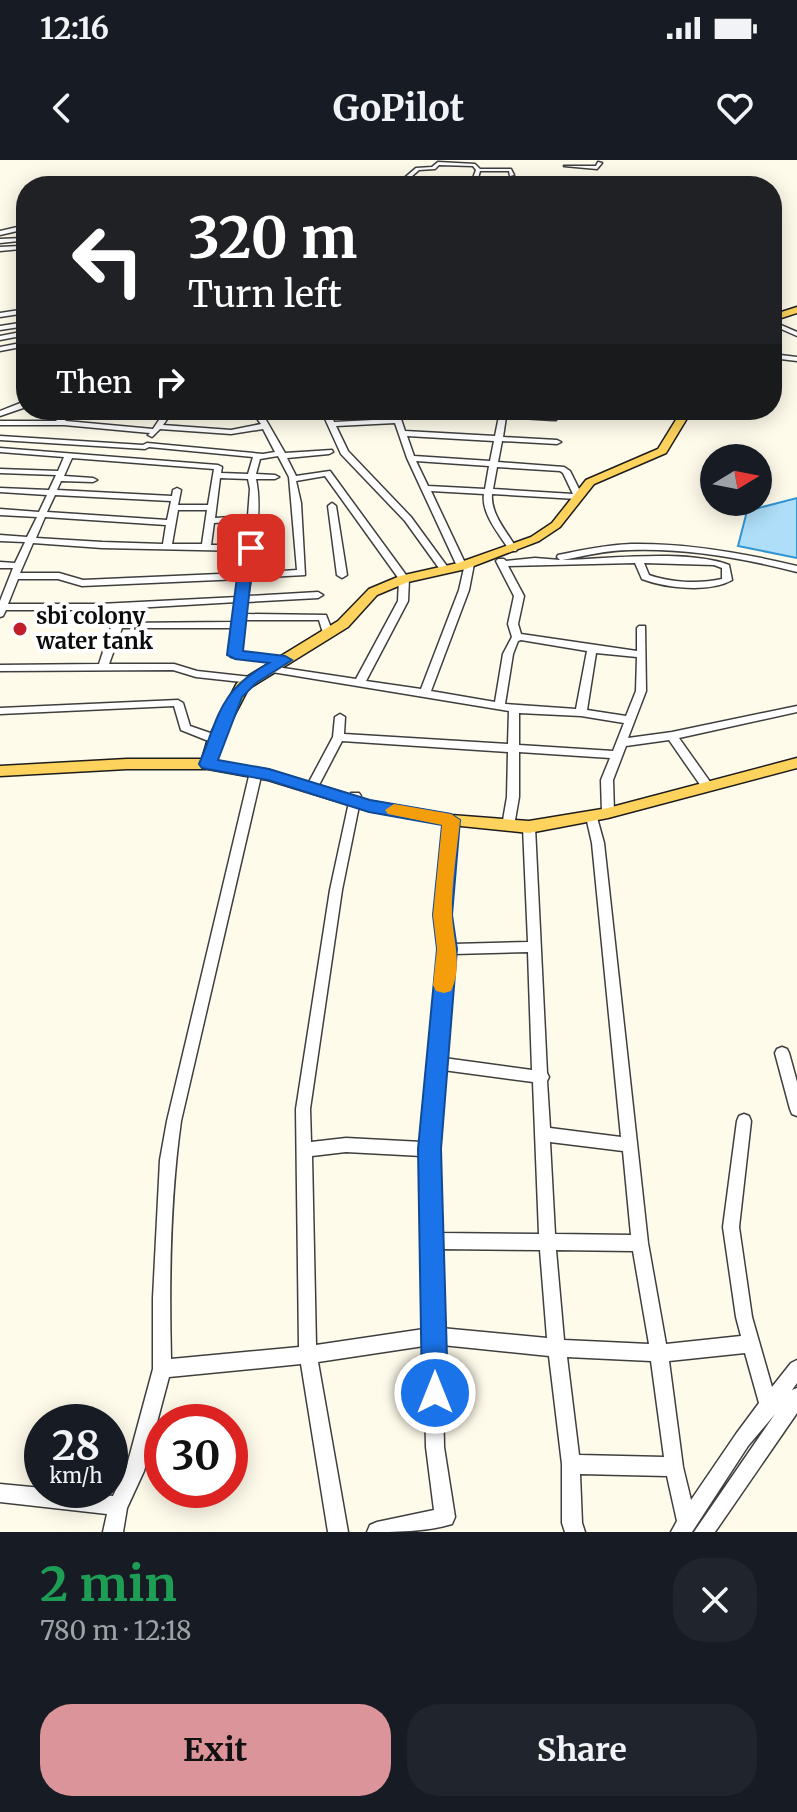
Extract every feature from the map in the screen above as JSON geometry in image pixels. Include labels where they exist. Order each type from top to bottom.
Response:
[{"type":"main road","points":[[209,761],[215,739],[235,695],[251,680],[348,620],[373,592],[404,579],[500,559],[556,525],[590,482],[651,459],[662,451],[681,420]]},
{"type":"main road","points":[[0,764],[126,758],[257,765],[315,782],[354,799]]},
{"type":"main road","points":[[0,771],[209,761],[391,810],[451,820],[529,827],[600,815],[797,763]]},
{"type":"street","points":[[410,176],[418,169],[433,168],[436,163],[470,164],[477,175]]},
{"type":"street","points":[[566,163],[597,168],[600,163]]},
{"type":"street","points":[[477,175],[492,176]]},
{"type":"street","points":[[477,175],[521,176]]},
{"type":"street","points":[[0,334],[4,348]]},
{"type":"street","points":[[61,420],[64,423]]},
{"type":"street","points":[[115,432],[123,420]]},
{"type":"street","points":[[134,459],[163,420]]},
{"type":"street","points":[[328,420],[344,452],[408,519],[444,569]]},
{"type":"street","points":[[502,420],[487,500],[492,515],[513,549]]},
{"type":"street","points":[[330,424],[398,421],[411,458],[465,565],[464,590],[425,693]]},
{"type":"street","points":[[0,423],[64,423],[115,432],[158,429],[231,432],[263,423],[293,477],[303,572],[82,583],[59,576],[16,571],[0,565]]},
{"type":"street","points":[[402,433],[557,442]]},
{"type":"street","points":[[0,438],[260,455],[329,452]]},
{"type":"street","points":[[0,450],[216,467],[206,548]]},
{"type":"street","points":[[69,455],[3,604],[100,607],[318,595]]},
{"type":"street","points":[[260,455],[255,460],[251,476],[254,489],[250,518],[251,548],[244,577],[235,655],[285,660]]},
{"type":"street","points":[[411,458],[561,469],[566,471],[577,496],[428,488]]},
{"type":"street","points":[[0,471],[93,480]]},
{"type":"street","points":[[293,477],[328,474],[404,579],[403,601],[359,684]]},
{"type":"street","points":[[216,475],[275,477]]},
{"type":"street","points":[[0,490],[176,499],[211,507]]},
{"type":"street","points":[[167,546],[176,499]]},
{"type":"street","points":[[332,506],[342,575]]},
{"type":"street","points":[[0,512],[172,523]]},
{"type":"street","points":[[334,518],[358,517]]},
{"type":"street","points":[[209,521],[250,518]]},
{"type":"street","points":[[0,538],[251,548]]},
{"type":"street","points":[[529,562],[647,547],[710,552],[797,569]]},
{"type":"street","points":[[500,559],[529,562],[639,561],[719,561],[726,567],[727,580],[715,584],[657,582],[645,577],[639,561]]},
{"type":"street","points":[[499,707],[508,654],[517,638],[513,624],[519,596],[500,559]]},
{"type":"street","points":[[210,624],[215,599]]},
{"type":"street","points":[[104,665],[116,627],[120,625],[210,624],[323,617],[328,633]]},
{"type":"street","points":[[642,628],[641,691],[607,780],[598,843],[640,1243],[674,1467],[691,1529]]},
{"type":"street","points":[[517,638],[641,655]]},
{"type":"street","points":[[581,713],[592,649]]},
{"type":"street","points":[[0,668],[104,665],[174,667],[196,674],[251,680]]},
{"type":"street","points":[[270,669],[499,707],[630,720]]},
{"type":"street","points":[[0,711],[178,703],[185,728],[215,739]]},
{"type":"street","points":[[508,826],[513,797],[514,709]]},
{"type":"street","points":[[620,743],[672,736],[797,709]]},
{"type":"street","points":[[315,782],[338,737],[340,717]]},
{"type":"street","points":[[672,736],[707,786]]},
{"type":"street","points":[[338,737],[615,755]]},
{"type":"street","points":[[128,1485],[135,1471],[162,1369],[161,1298],[168,1160],[174,1121],[256,772]]},
{"type":"street","points":[[338,1532],[308,1355],[303,1109],[354,799]]},
{"type":"street","points":[[377,1532],[445,1517],[435,1447],[429,1149],[447,949],[443,915],[451,820]]},
{"type":"street","points":[[529,827],[547,1240],[571,1464],[572,1523],[575,1532]]},
{"type":"street","points":[[447,949],[534,947]]},
{"type":"street","points":[[782,1053],[797,1109]]},
{"type":"street","points":[[435,1063],[542,1077]]},
{"type":"street","points":[[744,1121],[731,1227],[744,1317],[769,1407]]},
{"type":"street","points":[[542,1134],[629,1145]]},
{"type":"street","points":[[305,1150],[346,1145],[429,1149]]},
{"type":"street","points":[[432,1241],[640,1243]]},
{"type":"street","points":[[162,1369],[308,1355],[435,1336],[558,1348],[659,1353],[751,1344]]},
{"type":"street","points":[[691,1529],[742,1440],[797,1369]]},
{"type":"street","points":[[691,1529],[797,1397]]},
{"type":"street","points":[[571,1464],[674,1467]]},
{"type":"street","points":[[0,1493],[24,1496]]},
{"type":"street","points":[[113,1532],[118,1508]]},
{"type":"water","points":[[797,498],[797,558],[738,546],[746,516],[772,516],[772,504]]},
{"type":"slow traffic","points":[[394,810],[451,820],[443,915],[447,949],[444,985]]},
{"type":"place","name":"sbi colony water tank","points":[[20,629]]},
{"type":"route","points":[[251,548],[234,652],[237,656],[285,660],[242,686],[235,695],[215,739],[208,764],[250,770],[369,806],[451,820],[443,915],[447,949],[429,1149],[435,1393]]}]
